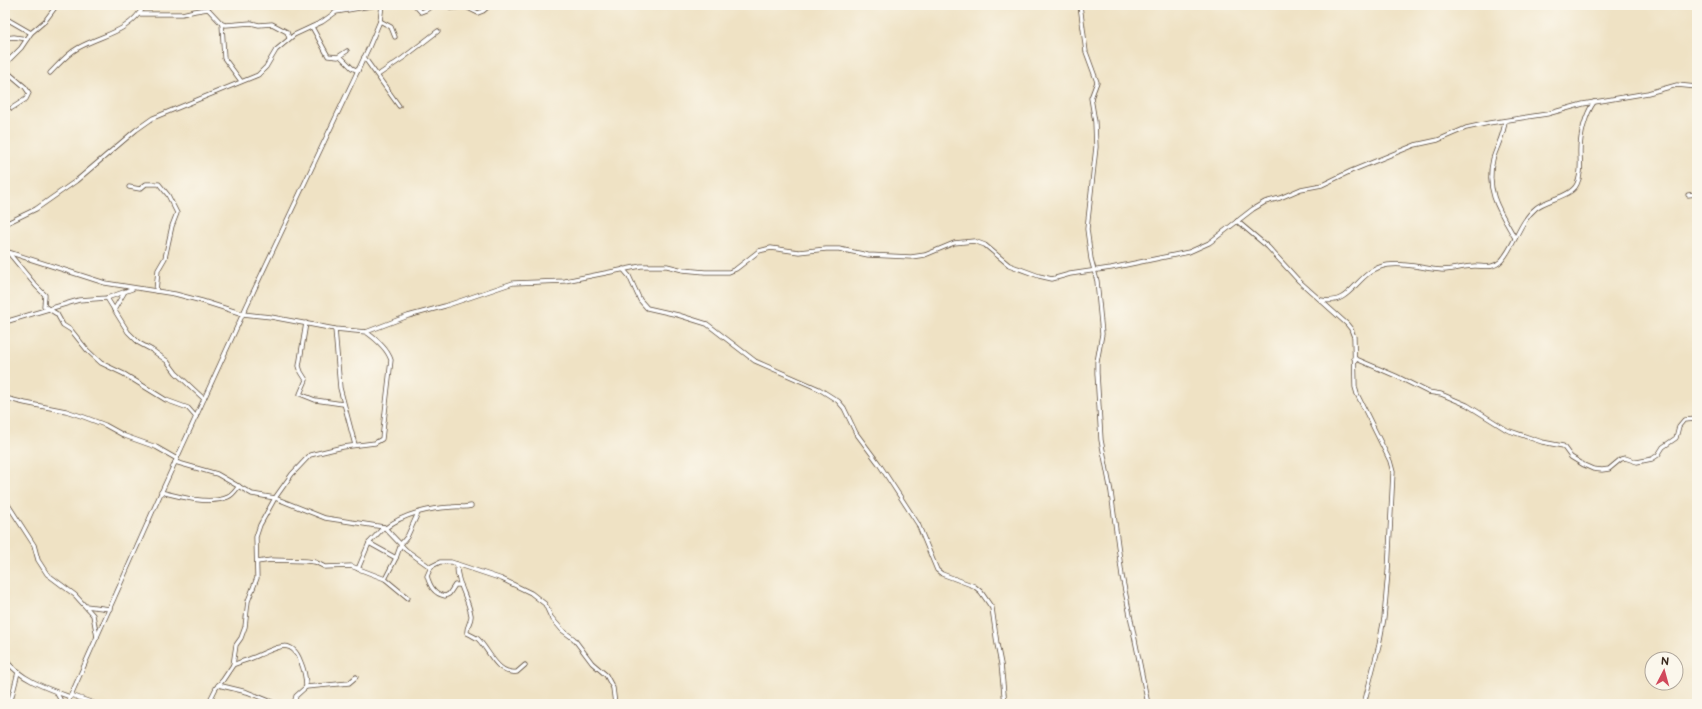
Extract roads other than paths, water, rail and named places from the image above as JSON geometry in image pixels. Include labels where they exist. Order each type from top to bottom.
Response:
[{"type":"street","points":[[5,64],[31,33],[45,22],[57,5]]},
{"type":"street","points":[[50,73],[72,52],[123,29],[139,14],[145,5]]},
{"type":"street","points":[[5,224],[36,209],[76,181],[136,130],[153,118],[258,74],[266,67],[276,50],[289,38],[312,27],[340,10],[377,5]]},
{"type":"street","points":[[67,704],[161,492],[243,314],[358,72],[380,22],[382,5]]},
{"type":"street","points":[[414,5],[421,12],[433,5]]},
{"type":"street","points":[[446,5],[452,8],[466,7],[478,13],[490,5]]},
{"type":"street","points":[[1080,5],[1086,52],[1097,82],[1091,98],[1095,122],[1096,147],[1088,230],[1095,270],[1102,334],[1097,373],[1102,448],[1111,492],[1121,570],[1148,704]]},
{"type":"street","points":[[139,14],[182,14],[191,11],[208,9],[222,24],[226,25],[251,22],[259,25],[272,24],[287,32],[289,38]]},
{"type":"street","points":[[5,18],[31,33]]},
{"type":"street","points":[[380,22],[391,28],[395,38]]},
{"type":"street","points":[[222,24],[224,58],[241,81]]},
{"type":"street","points":[[312,27],[328,56],[340,56],[347,51]]},
{"type":"street","points":[[378,75],[438,31]]},
{"type":"street","points":[[5,38],[14,37],[27,39]]},
{"type":"street","points":[[340,56],[358,72]]},
{"type":"street","points":[[364,57],[399,106]]},
{"type":"street","points":[[5,70],[25,87],[29,93],[22,103],[12,108]]},
{"type":"street","points":[[6,251],[105,283],[156,291],[202,301],[243,314],[271,317],[335,329],[366,332],[408,316],[444,306],[513,282],[565,281],[623,269],[659,265],[689,271],[727,272],[736,269],[759,251],[771,248],[799,252],[833,249],[868,255],[915,257],[925,255],[949,245],[967,241],[982,244],[1009,265],[1048,279],[1189,252],[1208,243],[1265,202],[1280,198],[1301,189],[1322,185],[1351,171],[1418,144],[1438,140],[1458,130],[1476,125],[1547,114],[1594,102],[1677,86],[1697,87]]},
{"type":"street","points":[[1320,300],[1336,301],[1342,298],[1370,271],[1387,265],[1412,264],[1449,270],[1471,266],[1490,267],[1495,265],[1504,257],[1535,209],[1572,190],[1577,184],[1580,176],[1581,141],[1588,112],[1594,102]]},
{"type":"street","points":[[1505,121],[1503,136],[1493,163],[1491,191],[1496,204],[1515,238]]},
{"type":"street","points":[[129,187],[140,189],[146,184],[159,184],[168,195],[177,213],[172,226],[165,258],[158,270],[156,291]]},
{"type":"street","points":[[1688,195],[1697,194]]},
{"type":"street","points":[[1237,221],[1268,247],[1299,281],[1351,329],[1354,337],[1355,387],[1357,394],[1390,461],[1393,472],[1384,618],[1379,645],[1364,704]]},
{"type":"street","points":[[6,251],[36,286],[45,294],[44,305],[57,314],[63,324],[71,330],[87,350],[101,362],[124,374],[166,400],[188,408],[196,418]]},
{"type":"street","points":[[18,264],[23,257]]},
{"type":"street","points":[[623,269],[629,276],[640,300],[647,308],[678,315],[707,324],[755,361],[819,389],[835,398],[842,405],[856,433],[879,464],[918,524],[938,570],[942,574],[974,586],[992,608],[996,644],[1001,664],[1005,704]]},
{"type":"street","points":[[5,322],[79,300],[108,298],[124,293],[133,288]]},
{"type":"street","points":[[114,310],[124,293]]},
{"type":"street","points":[[108,298],[123,326],[133,338],[167,361],[176,373],[204,399]]},
{"type":"street","points":[[306,323],[299,366],[300,372],[306,380],[300,394],[315,400],[343,404]]},
{"type":"street","points":[[335,329],[337,373],[343,404],[355,445]]},
{"type":"street","points":[[208,704],[218,685],[224,680],[233,665],[236,644],[241,638],[245,627],[248,601],[257,578],[256,537],[260,525],[276,498],[292,474],[310,455],[355,445],[375,443],[382,439],[391,367],[389,354],[378,341],[366,332]]},
{"type":"street","points":[[1354,358],[1428,392],[1441,394],[1467,405],[1507,430],[1542,442],[1563,446],[1571,457],[1593,469],[1609,469],[1621,459],[1625,458],[1637,462],[1652,459],[1658,455],[1663,446],[1676,438],[1679,426],[1684,420],[1697,419]]},
{"type":"street","points":[[5,398],[66,411],[105,425],[125,436],[156,448],[176,461],[218,474],[255,495],[276,498],[332,520],[385,528],[400,544],[419,560],[431,567]]},
{"type":"street","points":[[161,492],[194,499],[214,500],[229,497],[239,486]]},
{"type":"street","points":[[5,500],[31,540],[38,560],[47,574],[75,595],[95,618],[97,638]]},
{"type":"street","points":[[358,569],[369,543],[385,528],[397,520],[434,508],[456,506],[464,508],[471,506]]},
{"type":"street","points":[[385,579],[396,558],[400,544],[407,537],[418,512]]},
{"type":"street","points":[[369,543],[396,558]]},
{"type":"street","points":[[257,562],[271,560],[306,561],[315,562],[325,567],[348,566],[385,579],[408,598]]},
{"type":"street","points":[[461,585],[455,585],[449,594],[445,596],[436,593],[427,576],[431,567],[443,562],[456,564],[505,580],[528,590],[543,602],[554,622],[574,639],[592,663],[606,675],[612,688],[614,704]]},
{"type":"street","points":[[456,564],[457,575],[471,616],[467,626],[467,633],[479,640],[487,653],[504,670],[517,672],[525,665]]},
{"type":"street","points":[[86,606],[110,609]]},
{"type":"street","points":[[233,665],[275,648],[290,647],[296,650],[300,658],[305,674],[306,686]]},
{"type":"street","points":[[5,659],[18,672],[56,692],[96,704]]},
{"type":"street","points":[[11,700],[18,672]]},
{"type":"street","points":[[294,704],[296,696],[306,686],[349,683],[356,677]]},
{"type":"street","points":[[218,685],[247,692],[277,704]]},
{"type":"street","points":[[56,692],[60,699],[60,704]]},
{"type":"street","points":[[5,697],[20,704]]}]
